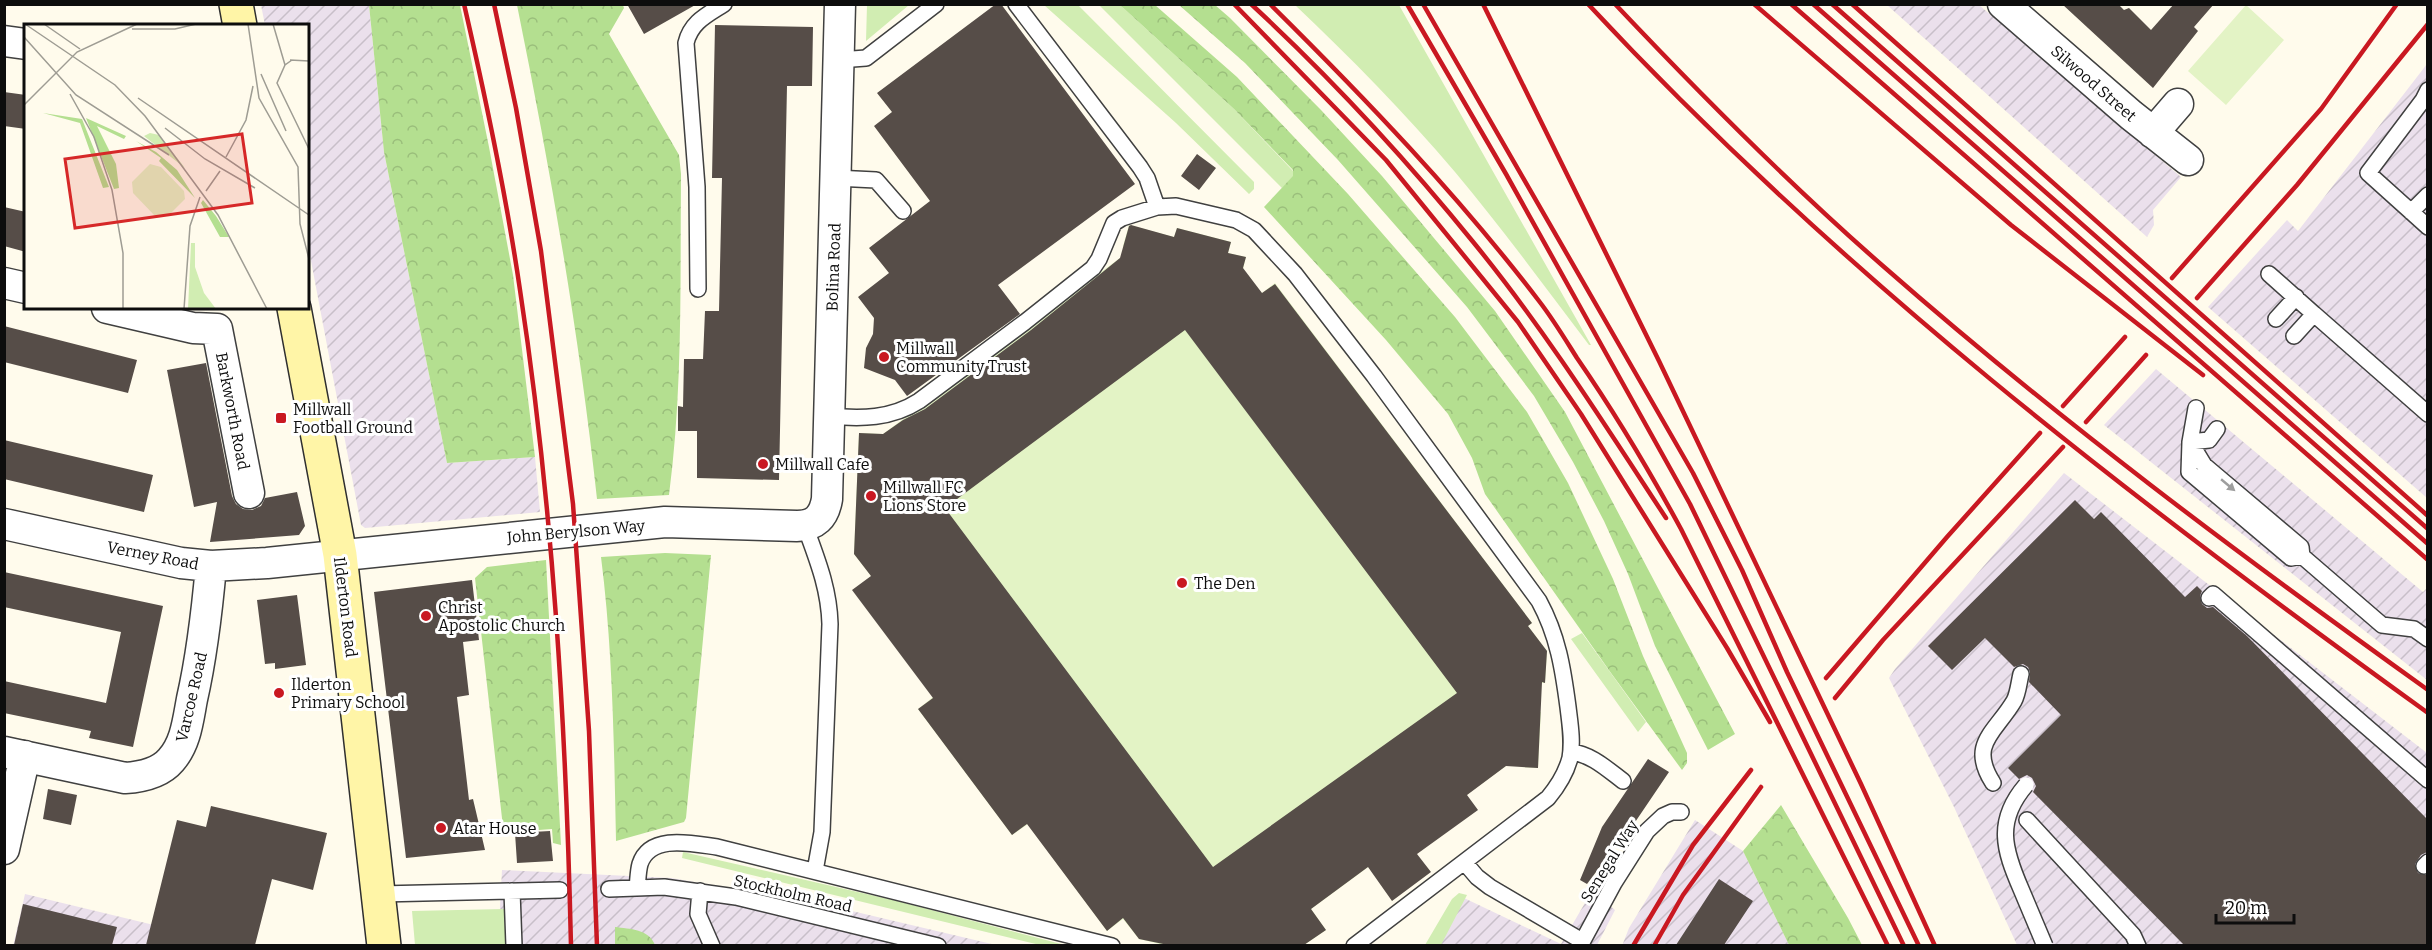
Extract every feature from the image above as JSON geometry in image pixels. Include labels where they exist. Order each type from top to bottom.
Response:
[{"type":"street","points":[[236,4],[240,24]]},
{"type":"street","name":"Bolina Road","points":[[808,525],[821,517],[826,506],[840,4]]},
{"type":"street","name":"Silwood Street","points":[[2003,4],[2153,133],[2188,160]]},
{"type":"street","points":[[4,41],[24,44]]},
{"type":"street","points":[[2153,133],[2178,104]]},
{"type":"street","points":[[4,283],[24,288]]},
{"type":"street","name":"Barkworth Road","points":[[111,309],[193,328],[215,318],[249,493]]},
{"type":"street","name":"Ilderton Road","points":[[294,309],[340,555],[384,945]]},
{"type":"street","name":"John Berylson Way","points":[[340,555],[665,522],[808,525]]},
{"type":"street","name":"Verney Road","points":[[4,524],[181,563],[211,566],[340,555]]},
{"type":"street","name":"Varcoe Road","points":[[15,754],[125,778],[156,772],[169,763],[179,750],[185,735],[204,645],[211,566]]},
{"type":"street","points":[[4,849],[15,754]]},
{"type":"lane","points":[[698,289],[697,187],[686,43],[697,21],[724,4]]},
{"type":"lane","points":[[838,60],[866,58],[936,4]]},
{"type":"lane","points":[[1016,4],[1140,167],[1157,207]]},
{"type":"lane","points":[[2427,90],[2423,100],[2368,173],[2427,227]]},
{"type":"lane","points":[[835,178],[876,180],[903,211]]},
{"type":"lane","points":[[2411,212],[2427,195]]},
{"type":"lane","points":[[829,416],[870,418],[904,410],[920,401],[1093,268],[1114,223],[1122,218],[1157,207],[1176,206],[1236,220],[1254,230],[1295,274],[1367,367],[1530,588],[1546,614],[1562,660],[1571,731],[1571,752],[1565,772],[1548,798],[1354,945]]},
{"type":"lane","points":[[2269,274],[2427,414]]},
{"type":"lane","points":[[2276,319],[2296,297]]},
{"type":"lane","points":[[2294,336],[2314,314]]},
{"type":"lane","points":[[2196,408],[2190,442],[2204,465],[2301,547],[2302,556],[2382,625],[2414,628],[2427,639]]},
{"type":"lane","points":[[2190,442],[2209,440],[2217,429]]},
{"type":"lane","points":[[808,525],[825,583],[830,624],[822,832],[815,871]]},
{"type":"lane","points":[[2209,598],[2213,594],[2427,780]]},
{"type":"lane","points":[[1993,783],[1986,772],[1983,748],[1992,730],[2015,700],[2021,674]]},
{"type":"lane","points":[[1571,752],[1591,758],[1623,781]]},
{"type":"lane","points":[[2026,785],[2009,810],[2005,827],[2006,846],[2010,862],[2045,945]]},
{"type":"lane","name":"Senegal Way","points":[[1581,943],[1614,883],[1647,831],[1663,816],[1672,812],[1681,812]]},
{"type":"lane","points":[[2027,820],[2133,935],[2138,945]]},
{"type":"lane","points":[[637,888],[640,864],[644,857],[659,845],[671,843],[717,847],[1112,945]]},
{"type":"lane","points":[[1465,863],[1490,887],[1581,943]]},
{"type":"lane","name":"Stockholm Road","points":[[609,889],[664,887],[736,897],[938,945]]},
{"type":"lane","points":[[380,894],[560,890]]},
{"type":"lane","points":[[512,891],[514,945]]},
{"type":"lane","points":[[700,891],[698,914],[712,945]]},
{"type":"shaded area","points":[[261,5],[369,5],[384,152],[447,463],[535,457],[540,512],[365,528],[361,525],[309,250],[309,24],[265,24]]},
{"type":"shaded area","points":[[1887,5],[1979,5],[2181,177],[2153,210],[2154,225],[2147,237]]},
{"type":"shaded area","points":[[2427,64],[2427,498],[2208,307],[2287,220],[2298,231]]},
{"type":"shaded area","points":[[2156,369],[2423,592],[2427,588],[2427,680],[2104,425]]},
{"type":"shaded area","points":[[2064,473],[2427,753],[2427,945],[2017,945],[1954,807],[1889,678]]},
{"type":"shaded area","points":[[1695,820],[1743,851],[1789,945],[1622,946],[1629,928]]},
{"type":"shaded area","points":[[502,870],[671,878],[818,903],[996,945],[503,945],[500,907]]},
{"type":"shaded area","points":[[1592,891],[1615,910],[1597,945],[1437,946],[1464,898],[1561,944]]},
{"type":"shaded area","points":[[25,894],[237,945],[13,946]]},
{"type":"green space","points":[[867,4],[909,5],[866,41]]},
{"type":"green space","points":[[369,5],[460,5],[513,275],[535,457],[447,463],[384,152]]},
{"type":"green space","points":[[517,5],[623,5],[624,8],[609,34],[679,155],[681,174],[680,335],[677,415],[669,495],[597,499],[582,374],[563,250]]},
{"type":"green space","points":[[1044,5],[1078,5],[1254,182],[1254,189],[1249,194],[1176,123]]},
{"type":"green space","points":[[1099,5],[1120,5],[1234,109],[1293,171],[1294,176],[1282,188]]},
{"type":"green space","points":[[1120,5],[1155,5],[1237,77],[1348,194],[1455,317],[1527,412],[1568,483],[1613,579],[1643,656],[1687,753],[1687,763],[1682,770],[1485,494],[1472,458],[1448,414],[1386,340],[1264,207],[1293,176],[1293,170],[1234,109]]},
{"type":"green space","points":[[1179,5],[1215,5],[1230,18],[1382,176],[1495,311],[1565,412],[1735,734],[1708,750],[1655,646],[1628,574],[1604,521],[1573,462],[1534,396],[1467,307],[1338,160],[1245,63]]},
{"type":"green space","points":[[1295,5],[1399,5],[1591,345],[1490,214],[1417,128]]},
{"type":"green space","points":[[2246,5],[2284,40],[2226,105],[2188,71]]},
{"type":"green space","name":"The Den","points":[[1129,225],[1174,237],[1177,228],[1231,242],[1228,253],[1246,257],[1241,277],[1262,293],[1275,283],[1532,623],[1528,626],[1547,651],[1545,683],[1523,682],[1522,711],[1541,712],[1538,768],[1520,767],[1514,760],[1311,909],[1326,930],[1304,945],[1168,946],[1139,939],[1123,919],[1107,931],[1028,824],[1012,835],[918,709],[933,697],[871,576],[854,554],[859,433],[883,434],[1128,252],[1123,246]]},
{"type":"green space","points":[[665,553],[711,555],[686,818],[684,822],[616,841],[614,735],[601,557]]},
{"type":"green space","points":[[546,560],[561,845],[553,843],[552,829],[513,832],[504,836],[475,578],[487,567]]},
{"type":"green space","points":[[1582,633],[1646,722],[1638,732],[1571,639]]},
{"type":"green space","points":[[1781,805],[1862,945],[1789,945],[1743,851]]},
{"type":"green space","points":[[683,852],[897,901],[1065,945],[1040,945],[682,858]]},
{"type":"green space","points":[[1459,893],[1467,895],[1441,945],[1425,945],[1452,899]]},
{"type":"green space","points":[[504,909],[506,945],[415,945],[412,911]]},
{"type":"green space","points":[[615,927],[644,933],[655,945],[615,945]]},
{"type":"building","points":[[627,4],[697,4],[644,34]]},
{"type":"building","points":[[996,4],[1001,4],[1135,184],[998,285],[1020,314],[907,396],[895,380],[864,368],[866,348],[873,334],[874,318],[858,297],[889,273],[869,248],[930,201],[874,126],[892,112],[877,93]]},
{"type":"building","points":[[2062,4],[2118,4],[2124,10],[2129,8],[2151,30],[2174,4],[2214,4],[2194,27],[2198,31],[2153,88]]},
{"type":"building","points":[[715,25],[813,27],[812,86],[787,86],[779,480],[697,478],[697,431],[678,431],[678,406],[683,407],[684,359],[703,359],[705,311],[719,311],[722,178],[712,178]]},
{"type":"building","points":[[4,92],[24,95],[24,129],[4,126]]},
{"type":"building","points":[[1197,154],[1216,168],[1199,190],[1181,176]]},
{"type":"building","points":[[4,207],[24,212],[24,251],[4,246]]},
{"type":"building","points":[[1129,226],[1174,237],[1177,228],[1231,242],[1228,253],[1246,257],[1243,268],[1262,293],[1275,284],[1532,623],[1528,626],[1547,651],[1545,683],[1542,682],[1538,768],[1506,766],[1467,795],[1478,810],[1417,854],[1431,872],[1392,901],[1368,867],[1311,909],[1326,930],[1304,945],[1168,945],[1139,939],[1123,918],[1107,931],[1027,824],[1012,835],[918,709],[933,698],[852,590],[871,576],[854,554],[859,433],[883,434],[903,420],[925,409],[1031,330],[1120,258]],"holes":[[[1185,330],[1457,693],[1213,867],[945,508]]]},
{"type":"building","points":[[4,326],[137,360],[128,393],[4,362]]},
{"type":"building","points":[[206,363],[232,496],[236,504],[243,509],[252,510],[261,506],[265,498],[297,492],[305,526],[299,535],[210,542],[217,502],[194,507],[167,370]]},
{"type":"building","points":[[4,440],[153,475],[144,512],[4,479]]},
{"type":"building","points":[[2075,500],[2094,519],[2101,512],[2185,597],[2197,586],[2202,591],[2200,596],[2202,604],[2207,608],[2213,607],[2247,636],[2427,819],[2427,852],[2421,855],[2415,864],[2418,873],[2427,875],[2427,945],[2184,945],[2033,792],[2036,786],[2032,778],[2027,775],[2019,779],[2008,768],[2061,715],[2029,682],[2028,667],[2023,664],[2014,667],[1985,638],[1952,670],[1928,646]]},
{"type":"building","points":[[4,572],[163,606],[133,747],[89,738],[91,731],[4,713],[4,681],[106,703],[121,632],[4,607]]},
{"type":"building","points":[[472,580],[479,640],[463,642],[469,695],[457,697],[469,800],[473,799],[485,850],[406,858],[374,592]]},
{"type":"building","points":[[297,595],[306,665],[275,669],[275,663],[265,664],[257,600]]},
{"type":"building","points":[[1648,759],[1669,772],[1625,837],[1623,836],[1587,884],[1580,880],[1602,827]]},
{"type":"building","points":[[48,789],[77,795],[71,825],[43,819]]},
{"type":"building","points":[[211,806],[327,833],[313,890],[272,879],[255,945],[146,945],[177,820],[206,827]]},
{"type":"building","points":[[550,831],[553,861],[517,863],[515,833]]},
{"type":"building","points":[[1719,879],[1753,901],[1724,945],[1676,945]]},
{"type":"building","points":[[23,904],[117,927],[112,945],[14,945]]},
{"type":"railway","points":[[464,4],[488,111],[508,218],[520,290],[541,453],[556,617],[566,781],[571,946]]},
{"type":"railway","points":[[494,4],[516,108],[541,251],[573,504],[589,731],[597,946]]},
{"type":"railway","points":[[1234,4],[1386,160],[1518,322],[1581,414],[1727,648],[1770,722]]},
{"type":"railway","points":[[1251,4],[1367,120],[1474,243],[1550,344],[1666,518]]},
{"type":"railway","points":[[1270,4],[1376,111],[1443,185],[1508,262],[1559,329],[1631,442],[1681,529],[1888,946]]},
{"type":"railway","points":[[1407,4],[1506,174],[1690,504],[1904,946]]},
{"type":"railway","points":[[1423,4],[1693,473],[1742,570],[1787,672],[1919,946]]},
{"type":"railway","points":[[1483,4],[1659,361],[1861,784],[1935,946]]},
{"type":"railway","points":[[1588,4],[1684,103],[1783,198],[1990,379],[2206,549],[2428,713]]},
{"type":"railway","points":[[1615,4],[1780,171],[1848,235],[1948,322],[2150,485],[2288,589],[2428,690]]},
{"type":"railway","points":[[1754,4],[2011,225],[2203,375]]},
{"type":"railway","points":[[1791,4],[2428,560]]},
{"type":"railway","points":[[1813,4],[2428,544]]},
{"type":"railway","points":[[1832,4],[2428,529]]},
{"type":"railway","points":[[1852,4],[2428,516]]},
{"type":"railway","points":[[2172,278],[2321,109],[2397,4]]},
{"type":"railway","points":[[2197,298],[2297,185],[2428,24]]},
{"type":"railway","points":[[2063,406],[2125,337]]},
{"type":"railway","points":[[2086,422],[2146,355]]},
{"type":"railway","points":[[1826,678],[2040,433]]},
{"type":"railway","points":[[1835,698],[1883,640],[2063,447]]},
{"type":"railway","points":[[1633,946],[1693,845],[1751,770]]},
{"type":"railway","points":[[1654,946],[1683,895],[1761,787]]},
{"type":"place","name":"Millwall Community Trust","points":[[884,357]]},
{"type":"place","name":"Millwall Football Ground","points":[[281,418]]},
{"type":"place","name":"Millwall Cafe","points":[[763,464]]},
{"type":"place","name":"Millwall FC Lions Store","points":[[871,496]]},
{"type":"place","name":"The Den","points":[[1182,583]]},
{"type":"place","name":"Christ Apostolic Church","points":[[426,616]]},
{"type":"place","name":"Ilderton Primary School","points":[[279,693]]},
{"type":"place","name":"Atar House","points":[[441,828]]}]
